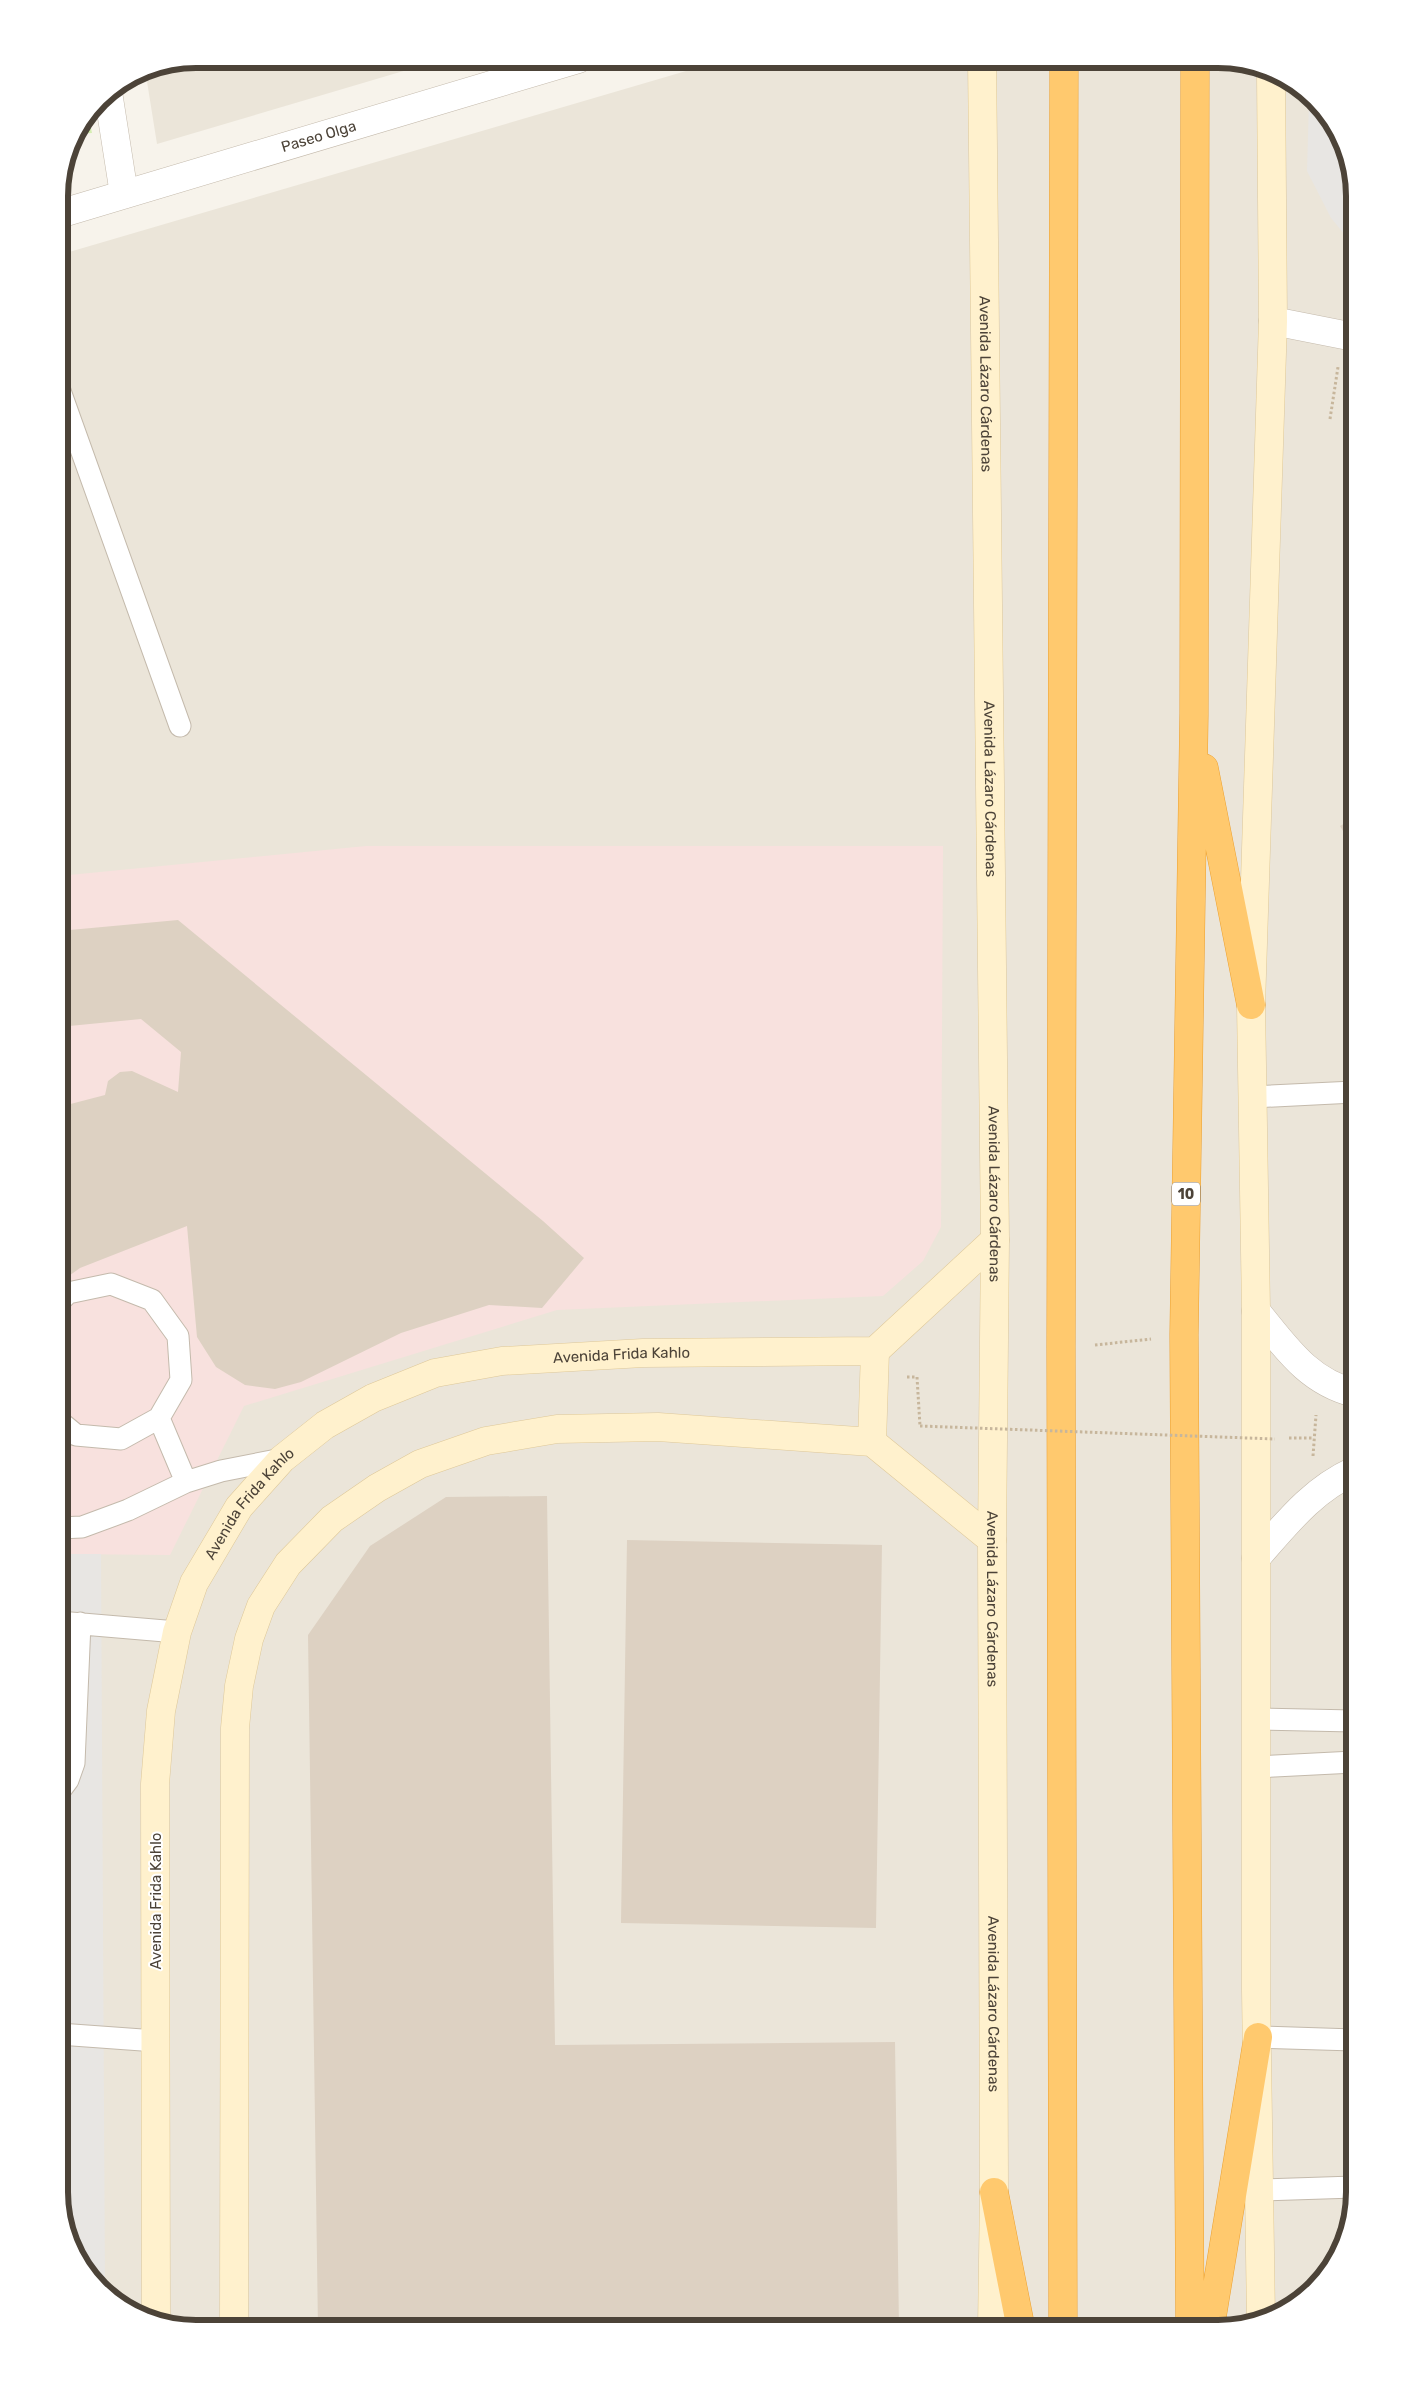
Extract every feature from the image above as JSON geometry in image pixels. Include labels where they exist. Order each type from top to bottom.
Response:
[{"type":"highway","points":[[1063,2320],[1061,1348],[1064,68]]},
{"type":"highway","name":"10","points":[[1190,2320],[1184,1335],[1194,714],[1195,68]]},
{"type":"highway","points":[[1194,714],[1251,1004]]},
{"type":"highway","points":[[1211,2320],[1258,2037]]},
{"type":"highway","points":[[994,2192],[1019,2320]]},
{"type":"street","name":"Paseo Olga","points":[[68,211],[548,68]]},
{"type":"street","name":"Avenida Lázaro Cárdenas","points":[[982,68],[995,1240],[992,1540],[994,2192],[992,2320]]},
{"type":"street","points":[[1261,2313],[1256,1990],[1256,1311],[1251,1004],[1273,321],[1271,80]]},
{"type":"street","points":[[109,101],[124,194]]},
{"type":"street","points":[[1273,321],[1346,335]]},
{"type":"street","points":[[872,1442],[875,1351],[995,1240]]},
{"type":"street","points":[[1256,1311],[1290,1353],[1320,1380],[1346,1390]]},
{"type":"street","name":"Avenida Frida Kahlo","points":[[156,2314],[155,1784],[160,1711],[177,1632],[194,1583],[234,1516],[282,1459],[325,1425],[373,1398],[435,1373],[502,1360],[643,1353],[875,1351]]},
{"type":"street","points":[[234,2320],[235,1728],[239,1686],[249,1640],[261,1606],[288,1564],[332,1519],[377,1488],[420,1464],[486,1441],[557,1430],[658,1426],[872,1442],[992,1540]]},
{"type":"street","points":[[1256,1558],[1312,1497],[1346,1475]]},
{"type":"lane","points":[[68,413],[180,726]]},
{"type":"lane","points":[[1252,1097],[1346,1092]]},
{"type":"lane","points":[[67,1294],[111,1284],[152,1300],[178,1336],[180,1380],[159,1418],[120,1439],[76,1435],[67,1428]]},
{"type":"lane","points":[[159,1418],[186,1482]]},
{"type":"lane","points":[[67,1528],[82,1527],[128,1510],[186,1482],[221,1471],[282,1459]]},
{"type":"lane","points":[[67,1622],[177,1632]]},
{"type":"lane","points":[[67,1710],[80,1623]]},
{"type":"lane","points":[[67,1714],[74,1763],[67,1781]]},
{"type":"lane","points":[[1256,1719],[1346,1721]]},
{"type":"lane","points":[[1256,1766],[1346,1762]]},
{"type":"lane","points":[[67,2035],[156,2041]]},
{"type":"lane","points":[[1258,2037],[1346,2040]]},
{"type":"lane","points":[[1259,2190],[1346,2187]]},
{"type":"path","points":[[1061,1348],[1184,1335]]},
{"type":"path","points":[[918,1377],[920,1426],[1276,1439],[1314,1438]]},
{"type":"path","points":[[1312,1497],[1314,1438],[1320,1380]]},
{"type":"shaded area","points":[[187,68],[414,68],[157,144],[146,77],[162,72]]},
{"type":"shaded area","points":[[696,68],[1226,68],[1259,74],[1289,89],[1314,111],[1324,124],[1339,154],[1346,195],[1346,2193],[1341,2226],[1336,2242],[1328,2257],[1308,2283],[1282,2303],[1259,2314],[1243,2318],[1218,2320],[187,2320],[154,2314],[124,2299],[99,2277],[89,2264],[74,2234],[67,2193],[68,252]]},
{"type":"shaded area","points":[[1309,106],[1324,124],[1339,154],[1346,195],[1346,236],[1331,218],[1307,171]]},
{"type":"shaded area","points":[[366,846],[943,846],[941,1227],[923,1261],[883,1296],[557,1310],[244,1406],[170,1555],[67,1554],[68,875]]},
{"type":"shaded area","points":[[67,1554],[101,1554],[105,2283],[89,2264],[74,2234],[67,2193]]},
{"type":"green space","points":[[90,123],[92,133],[84,133]]},
{"type":"building","points":[[1346,823],[1346,836],[1340,826]]},
{"type":"building","points":[[178,920],[543,1221],[584,1258],[542,1308],[489,1305],[401,1333],[301,1382],[275,1389],[245,1385],[216,1367],[197,1337],[187,1226],[80,1268],[67,1277],[68,1105],[105,1095],[108,1081],[120,1072],[132,1071],[178,1092],[181,1052],[141,1019],[68,1026],[68,930]]},
{"type":"building","points":[[547,1496],[555,2045],[895,2042],[899,2320],[318,2320],[308,1635],[370,1546],[446,1497]]},
{"type":"building","points":[[627,1540],[882,1545],[876,1928],[621,1923]]}]
